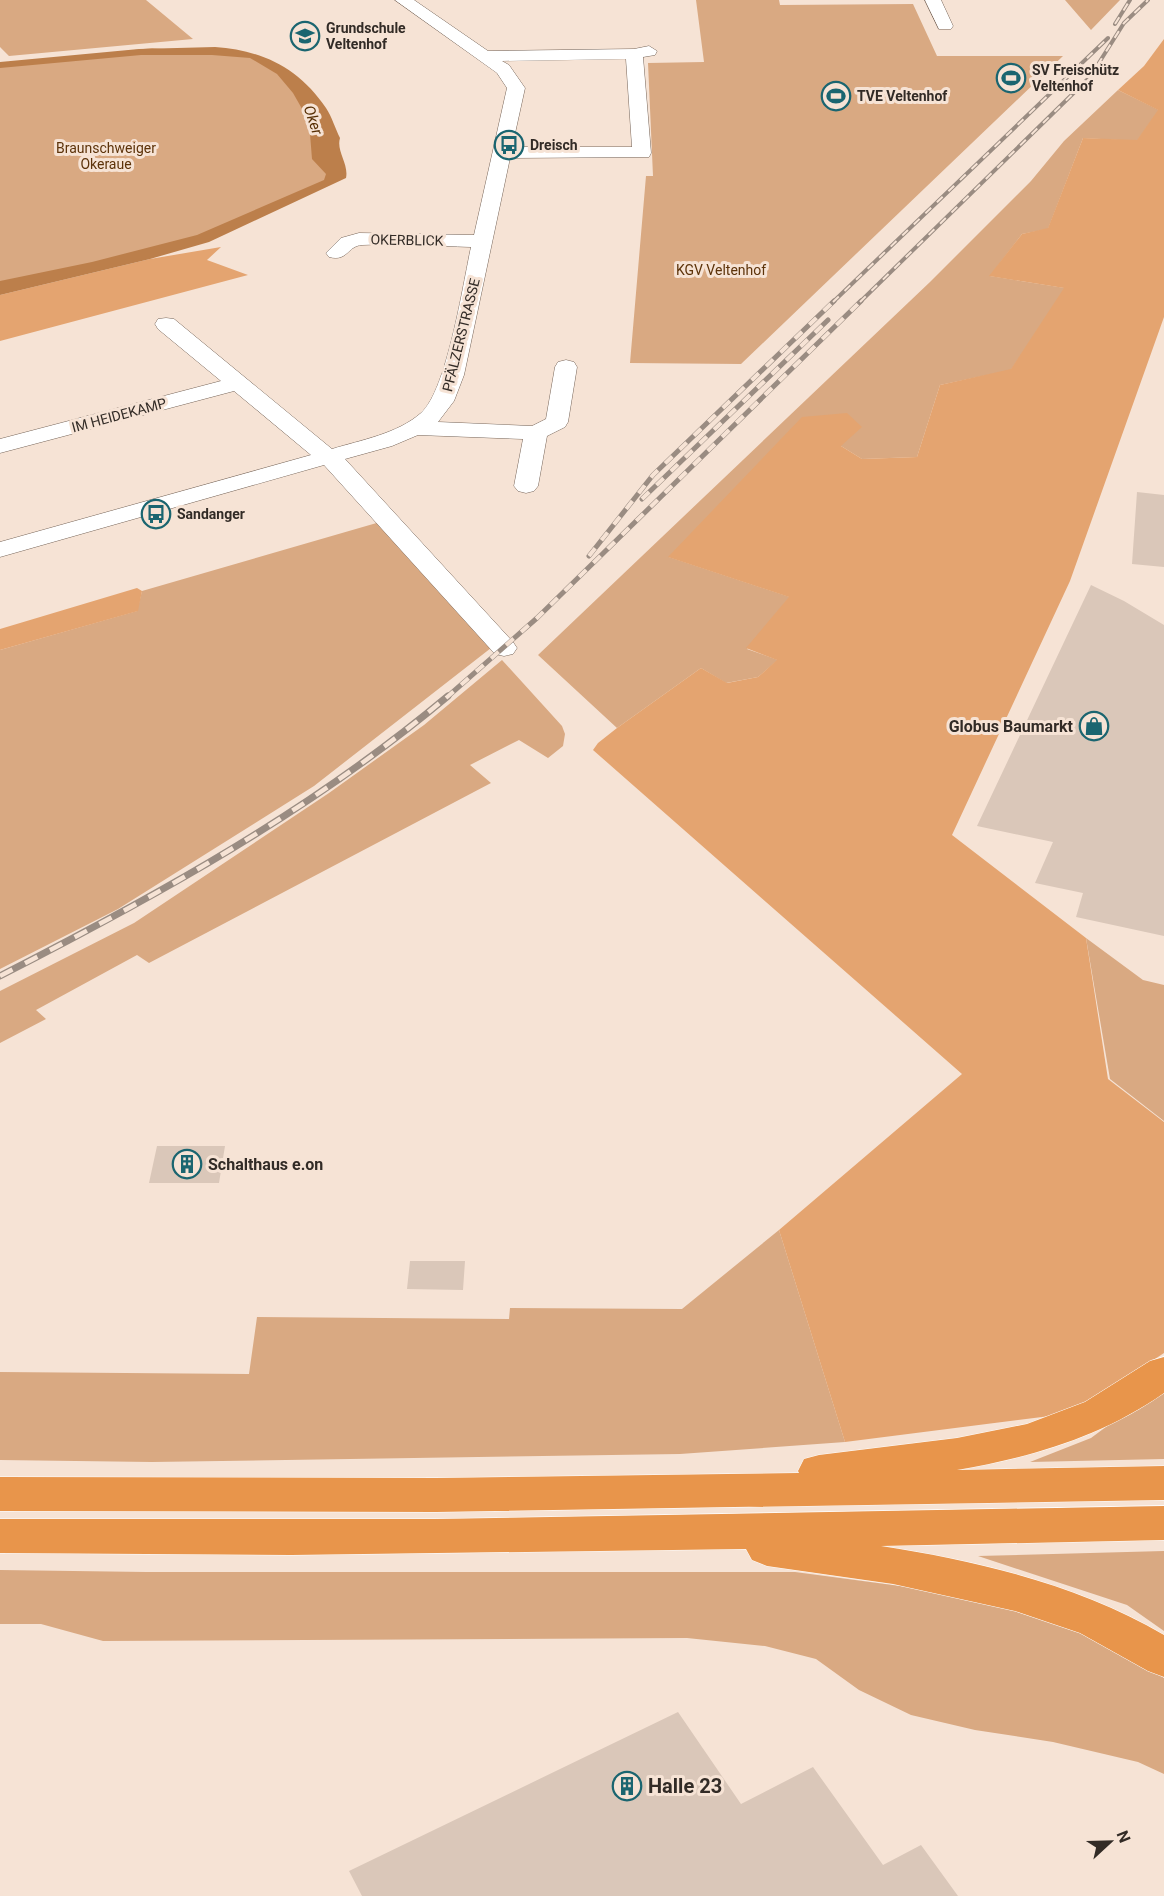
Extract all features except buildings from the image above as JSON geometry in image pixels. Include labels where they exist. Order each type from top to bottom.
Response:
[{"type":"highway","points":[[649,1492],[946,1455],[1030,1439],[1089,1419],[1119,1403],[1164,1372]]},
{"type":"highway","points":[[0,1494],[156,1496],[649,1492],[1164,1483]]},
{"type":"highway","points":[[0,1536],[147,1538],[655,1533],[1164,1523]]},
{"type":"highway","points":[[655,1533],[874,1561],[1008,1589],[1099,1621],[1164,1658]]},
{"type":"street","name":"PFÄLZERSTRASSE","points":[[0,550],[384,441],[416,428],[436,412],[448,391],[516,88],[509,76],[485,56],[403,0]]},
{"type":"street","points":[[933,0],[945,26]]},
{"type":"street","points":[[485,56],[642,52],[642,153],[502,152]]},
{"type":"street","name":"OKERBLICK","points":[[336,253],[348,242],[359,239],[483,242]]},
{"type":"street","points":[[166,324],[340,467],[504,648]]},
{"type":"street","points":[[416,428],[536,434],[557,423],[566,367]]},
{"type":"street","name":"IM HEIDEKAMP","points":[[0,446],[238,383]]},
{"type":"street","points":[[526,486],[536,434]]},
{"type":"green space","points":[[0,0],[146,0],[193,39],[9,56],[0,47]]},
{"type":"green space","name":"KGV Veltenhof","points":[[696,0],[779,0],[780,5],[913,4],[937,56],[1063,56],[741,364],[630,363],[646,176],[653,176],[648,63],[704,62]]},
{"type":"green space","points":[[1065,0],[1120,0],[1091,30]]},
{"type":"green space","name":"Braunschweiger Okeraue","points":[[152,48],[253,57],[282,72],[312,104],[334,175],[324,183],[202,241],[0,289],[0,65]]},
{"type":"green space","points":[[1118,90],[1159,110],[1137,141],[1083,138],[1048,229],[1022,234],[990,276],[1065,288],[1011,370],[940,385],[917,457],[862,459],[841,446],[669,557],[790,597],[747,649],[778,660],[758,677],[726,683],[701,668],[617,728],[538,655],[930,282],[1031,181],[1064,141]]},
{"type":"green space","points":[[380,522],[491,648],[314,786],[118,909],[0,969],[0,650],[137,611],[142,591]]},
{"type":"green space","points":[[502,660],[562,726],[565,734],[563,746],[548,758],[519,740],[470,765],[491,783],[149,963],[137,955],[36,1010],[46,1019],[0,1043],[0,991],[134,923],[329,793],[424,725]]},
{"type":"green space","points":[[1086,938],[1143,980],[1164,985],[1164,1121],[1110,1079]]},
{"type":"green space","points":[[779,1230],[845,1442],[680,1454],[152,1462],[0,1460],[0,1372],[249,1374],[257,1317],[509,1319],[510,1308],[682,1309]]},
{"type":"green space","points":[[1164,1384],[1164,1459],[1030,1462],[1091,1438]]},
{"type":"green space","points":[[1164,1551],[1164,1631],[1127,1605],[978,1556]]},
{"type":"green space","points":[[0,1570],[795,1572],[983,1597],[1110,1643],[1164,1678],[1164,1774],[1138,1762],[1053,1742],[975,1730],[911,1715],[859,1690],[816,1659],[765,1646],[687,1638],[103,1641],[41,1624],[0,1624]]},
{"type":"shaded area","points":[[1164,39],[1164,317],[1070,581],[952,835],[1086,938],[1108,1079],[1164,1122],[1164,1353],[1074,1413],[845,1442],[779,1230],[962,1074],[593,750],[617,728],[701,668],[727,683],[758,677],[777,660],[746,648],[789,597],[668,557],[802,417],[847,413],[862,427],[841,446],[862,459],[917,457],[940,385],[1011,369],[1064,288],[989,276],[1022,234],[1048,228],[1083,138],[1137,140],[1158,110],[1118,90],[1144,66]]},
{"type":"shaded area","points":[[221,247],[207,260],[248,275],[0,341],[0,295],[150,259]]},
{"type":"shaded area","points":[[137,588],[142,591],[138,611],[0,650],[0,629]]},
{"type":"water","name":"Oker","points":[[215,47],[264,57],[304,82],[326,108],[332,119],[340,138],[346,178],[209,242],[150,259],[0,295],[0,281],[92,262],[197,235],[324,180],[326,174],[312,159],[309,121],[293,93],[277,74],[250,58],[212,55],[141,55],[0,68],[0,62],[139,49]]},
{"type":"railway","points":[[1115,24],[1130,0]]},
{"type":"railway","points":[[860,302],[1090,77],[1124,23],[1148,0]]},
{"type":"railway","points":[[833,302],[1108,38]]},
{"type":"railway","points":[[589,556],[653,475],[834,301]]},
{"type":"railway","points":[[446,698],[537,618],[861,301]]},
{"type":"railway","points":[[642,499],[828,320]]},
{"type":"railway","points":[[0,976],[232,849],[342,777],[448,696]]},
{"type":"place","name":"Grundschule Veltenhof","points":[[305,36]]},
{"type":"place","name":"SV Freischütz Veltenhof","points":[[1011,78]]},
{"type":"place","name":"TVE Veltenhof","points":[[836,96]]},
{"type":"place","name":"Dreisch","points":[[509,145]]},
{"type":"place","name":"Sandanger","points":[[156,514]]},
{"type":"place","name":"Globus Baumarkt","points":[[1094,726]]},
{"type":"place","name":"Schalthaus e.on","points":[[187,1164]]},
{"type":"place","name":"Halle 23","points":[[627,1786]]}]
